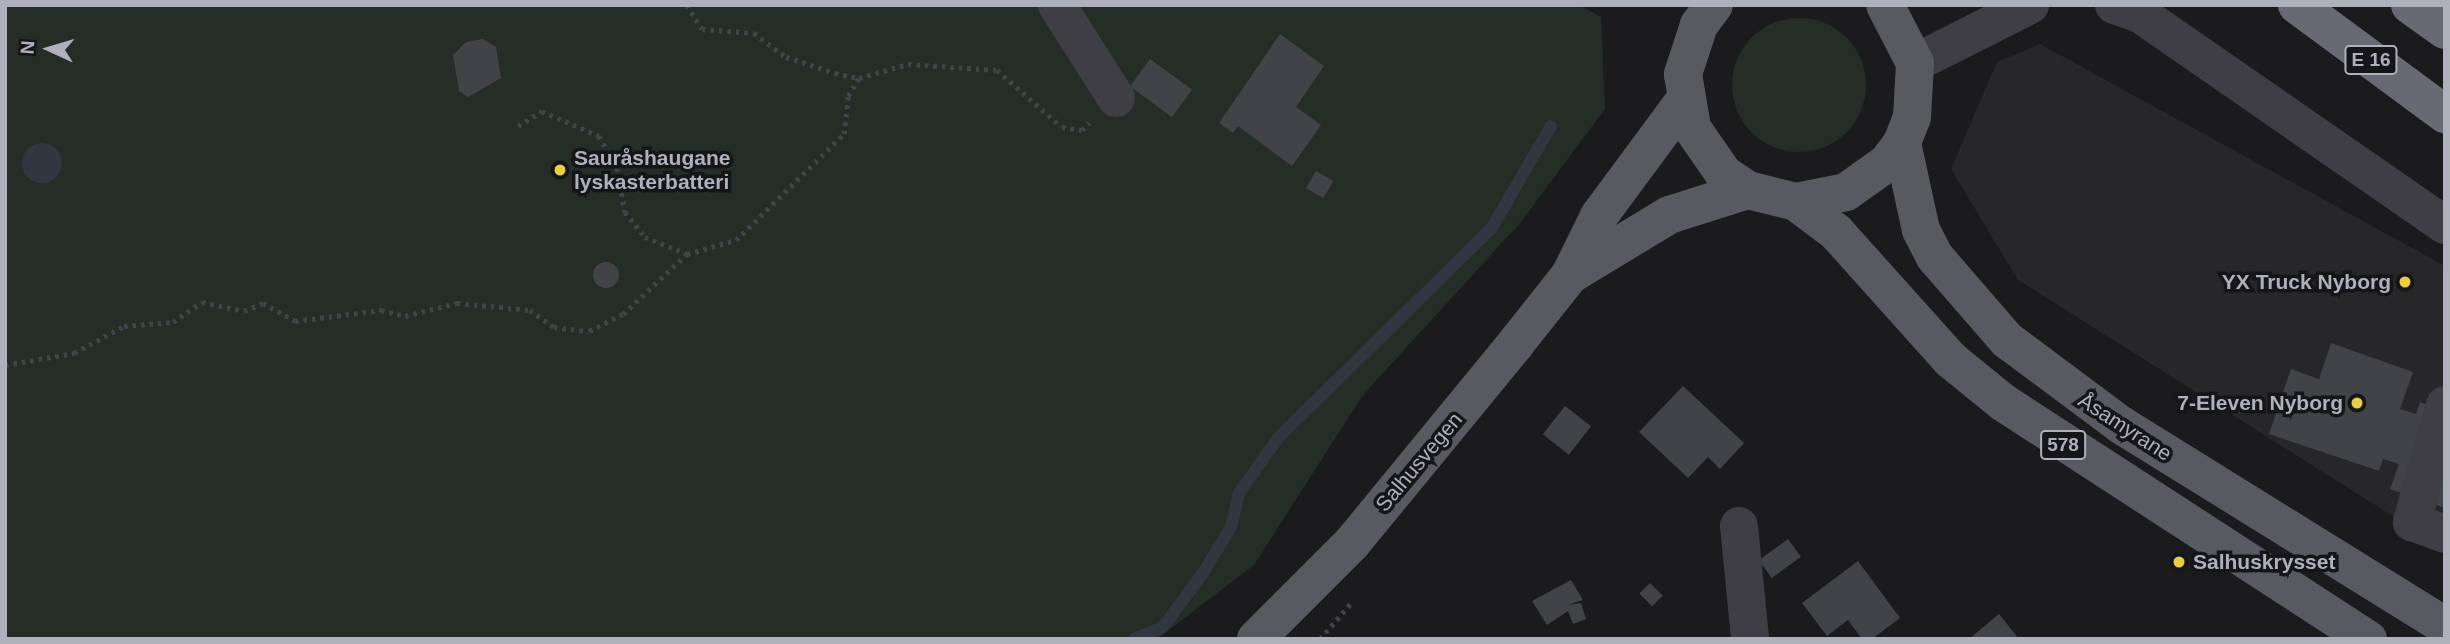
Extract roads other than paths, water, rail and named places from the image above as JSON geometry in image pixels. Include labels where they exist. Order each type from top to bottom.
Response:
[{"type":"highway","name":"E 16","points":[[2297,5],[2445,114]]},
{"type":"highway","points":[[2410,5],[2445,30]]},
{"type":"main road","points":[[1885,5],[1915,63]]},
{"type":"main road","name":"578","points":[[1703,12],[1683,74],[1684,101],[1705,153],[1748,190],[1796,202],[1836,232],[1951,360],[2004,403],[2368,639]]},
{"type":"main road","name":"578","points":[[1796,202],[1857,186],[1902,143],[1912,117],[1915,63]]},
{"type":"main road","name":"Salhusvegen","points":[[1256,639],[1352,543],[1570,275],[1599,216],[1684,101]]},
{"type":"main road","name":"Åsamyrane","points":[[1902,143],[1921,230],[1935,257],[2007,340],[2121,425],[2445,626]]},
{"type":"main road","name":"Salhusvegen","points":[[1570,275],[1670,215],[1748,190]]},
{"type":"street","points":[[1057,5],[1116,98]]},
{"type":"street","points":[[1915,63],[2030,5]]},
{"type":"street","points":[[2114,5],[2140,14],[2445,225]]},
{"type":"street","points":[[2445,405],[2412,522],[2445,534]]},
{"type":"street","points":[[1739,526],[1750,639]]},
{"type":"waterway","points":[[1134,639],[1163,627],[1203,573],[1231,527],[1239,493],[1279,437],[1491,229],[1551,126]]},
{"type":"place","name":"Sauråshaugane lyskasterbatteri","points":[[560,170]]},
{"type":"place","name":"YX Truck Nyborg","points":[[2405,282]]},
{"type":"place","name":"7-Eleven Nyborg","points":[[2357,403]]},
{"type":"place","name":"Salhuskrysset","points":[[2179,562]]}]
